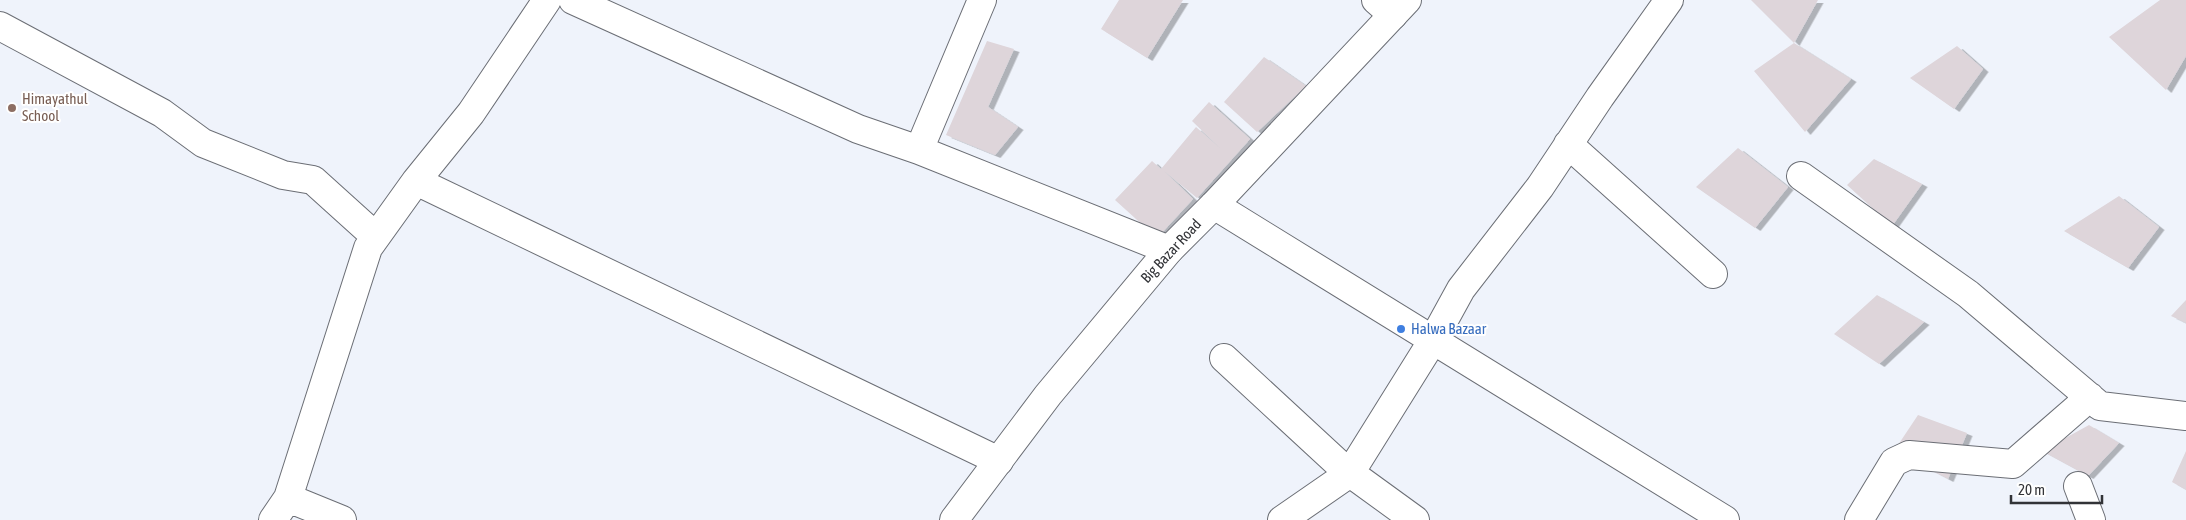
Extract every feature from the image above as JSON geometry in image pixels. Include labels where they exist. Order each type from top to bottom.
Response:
[{"type":"street","points":[[342,520],[281,509],[368,248],[416,181],[471,113],[547,0]]},
{"type":"street","points":[[573,0],[858,129],[919,150],[1169,250]]},
{"type":"street","points":[[919,150],[982,0]]},
{"type":"street","points":[[1282,520],[1350,473],[1433,340],[1461,289],[1540,186],[1669,0]]},
{"type":"street","name":"Big Bazar Road","points":[[954,520],[1048,395],[1169,250],[1214,205],[1392,5]]},
{"type":"street","points":[[0,26],[162,113],[203,143],[283,175],[313,180],[375,236]]},
{"type":"street","points":[[1568,144],[1713,274]]},
{"type":"street","points":[[1801,176],[1968,294],[2100,406],[2186,416]]},
{"type":"street","points":[[416,181],[999,462]]},
{"type":"street","points":[[1214,205],[1725,520]]},
{"type":"street","points":[[1224,358],[1350,473],[1415,520]]},
{"type":"street","points":[[1859,520],[1894,462],[1909,455],[2013,464],[2090,397]]},
{"type":"street","points":[[2078,486],[2091,520]]},
{"type":"building","points":[[1119,0],[1183,0],[1147,58],[1101,29]]},
{"type":"building","points":[[1751,0],[1818,0],[1794,43]]},
{"type":"building","points":[[2160,0],[2186,0],[2186,56],[2166,90],[2109,37]]},
{"type":"building","points":[[987,41],[1014,49],[988,107],[1018,127],[995,155],[946,135]]},
{"type":"building","points":[[1794,43],[1851,79],[1805,132],[1754,71]]},
{"type":"building","points":[[1957,46],[1983,69],[1954,109],[1910,78]]},
{"type":"building","points":[[1264,57],[1306,86],[1257,132],[1224,102]]},
{"type":"building","points":[[1209,102],[1250,139],[1197,198],[1164,171],[1193,199],[1157,238],[1115,200],[1152,161],[1161,169],[1196,127],[1221,149],[1192,121]]},
{"type":"building","points":[[1738,148],[1788,187],[1755,228],[1696,187]]},
{"type":"building","points":[[1874,159],[1922,184],[1892,226],[1847,185]]},
{"type":"building","points":[[2119,196],[2159,227],[2128,268],[2064,231]]},
{"type":"building","points":[[1877,295],[1924,322],[1879,364],[1834,334]]},
{"type":"building","points":[[2186,300],[2186,323],[2171,316]]},
{"type":"building","points":[[1918,415],[1967,433],[1948,479],[1894,451]]},
{"type":"building","points":[[2089,425],[2119,443],[2088,476],[2042,451]]},
{"type":"building","points":[[2186,451],[2186,490],[2172,482]]},
{"type":"place","name":"Himayathul School","points":[[12,108]]},
{"type":"place","name":"Halwa Bazaar","points":[[1401,329]]}]
